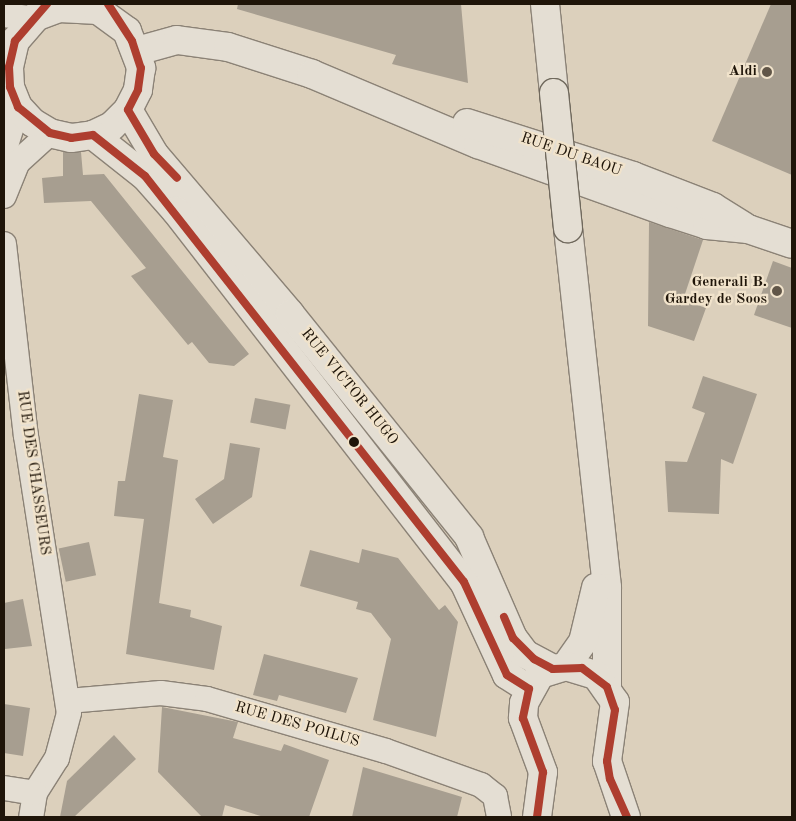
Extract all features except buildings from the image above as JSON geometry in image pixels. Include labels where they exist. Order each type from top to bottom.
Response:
[{"type":"street","points":[[545,4],[603,542],[607,687],[615,710],[607,761],[610,780],[626,817]]},
{"type":"street","points":[[4,15],[41,13],[59,8],[111,11],[127,31],[137,52],[141,68],[138,90],[128,110],[112,126],[93,135],[71,138],[50,133],[32,122],[18,107],[10,88],[6,62],[15,41],[41,13]]},
{"type":"street","name":"RUE DU BAOU","points":[[137,52],[177,40],[202,41],[312,74],[386,103],[478,144],[679,216],[707,225],[748,229],[792,244]]},
{"type":"street","points":[[4,152],[18,107]]},
{"type":"street","name":"RUE VICTOR HUGO","points":[[128,110],[154,154],[271,290],[469,537],[513,638],[525,654],[560,668],[596,675],[607,687]]},
{"type":"street","points":[[4,196],[18,162],[50,133]]},
{"type":"street","name":"RUE VICTOR HUGO","points":[[93,135],[145,176],[176,211],[464,582],[508,675],[529,689]]},
{"type":"street","name":"RUE DES CHASSEURS","points":[[4,244],[26,436],[68,701],[68,724],[61,747],[35,793],[30,817]]},
{"type":"street","points":[[536,817],[543,772],[524,718],[529,689],[540,674],[560,668],[580,649],[590,620],[603,542]]},
{"type":"street","name":"RUE DES POILUS","points":[[68,701],[161,693],[207,698],[386,751],[481,785],[495,796],[499,817]]},
{"type":"street","points":[[4,788],[35,793]]},
{"type":"transit line","points":[[47,4],[15,41],[9,67],[10,87],[18,107],[50,133],[71,138],[93,135],[145,176],[464,582],[507,675],[529,689],[523,718],[543,772],[537,817]]},
{"type":"transit line","points":[[108,4],[132,41],[141,68],[138,90],[128,110],[154,154],[177,178]]},
{"type":"transit line","points":[[504,617],[513,638],[534,659],[553,669],[582,668],[607,687],[615,710],[607,761],[610,779],[627,817]]},
{"type":"place","name":"Aldi","points":[[767,72]]},
{"type":"place","name":"Generali B. Gardey de Soos","points":[[777,291]]}]
